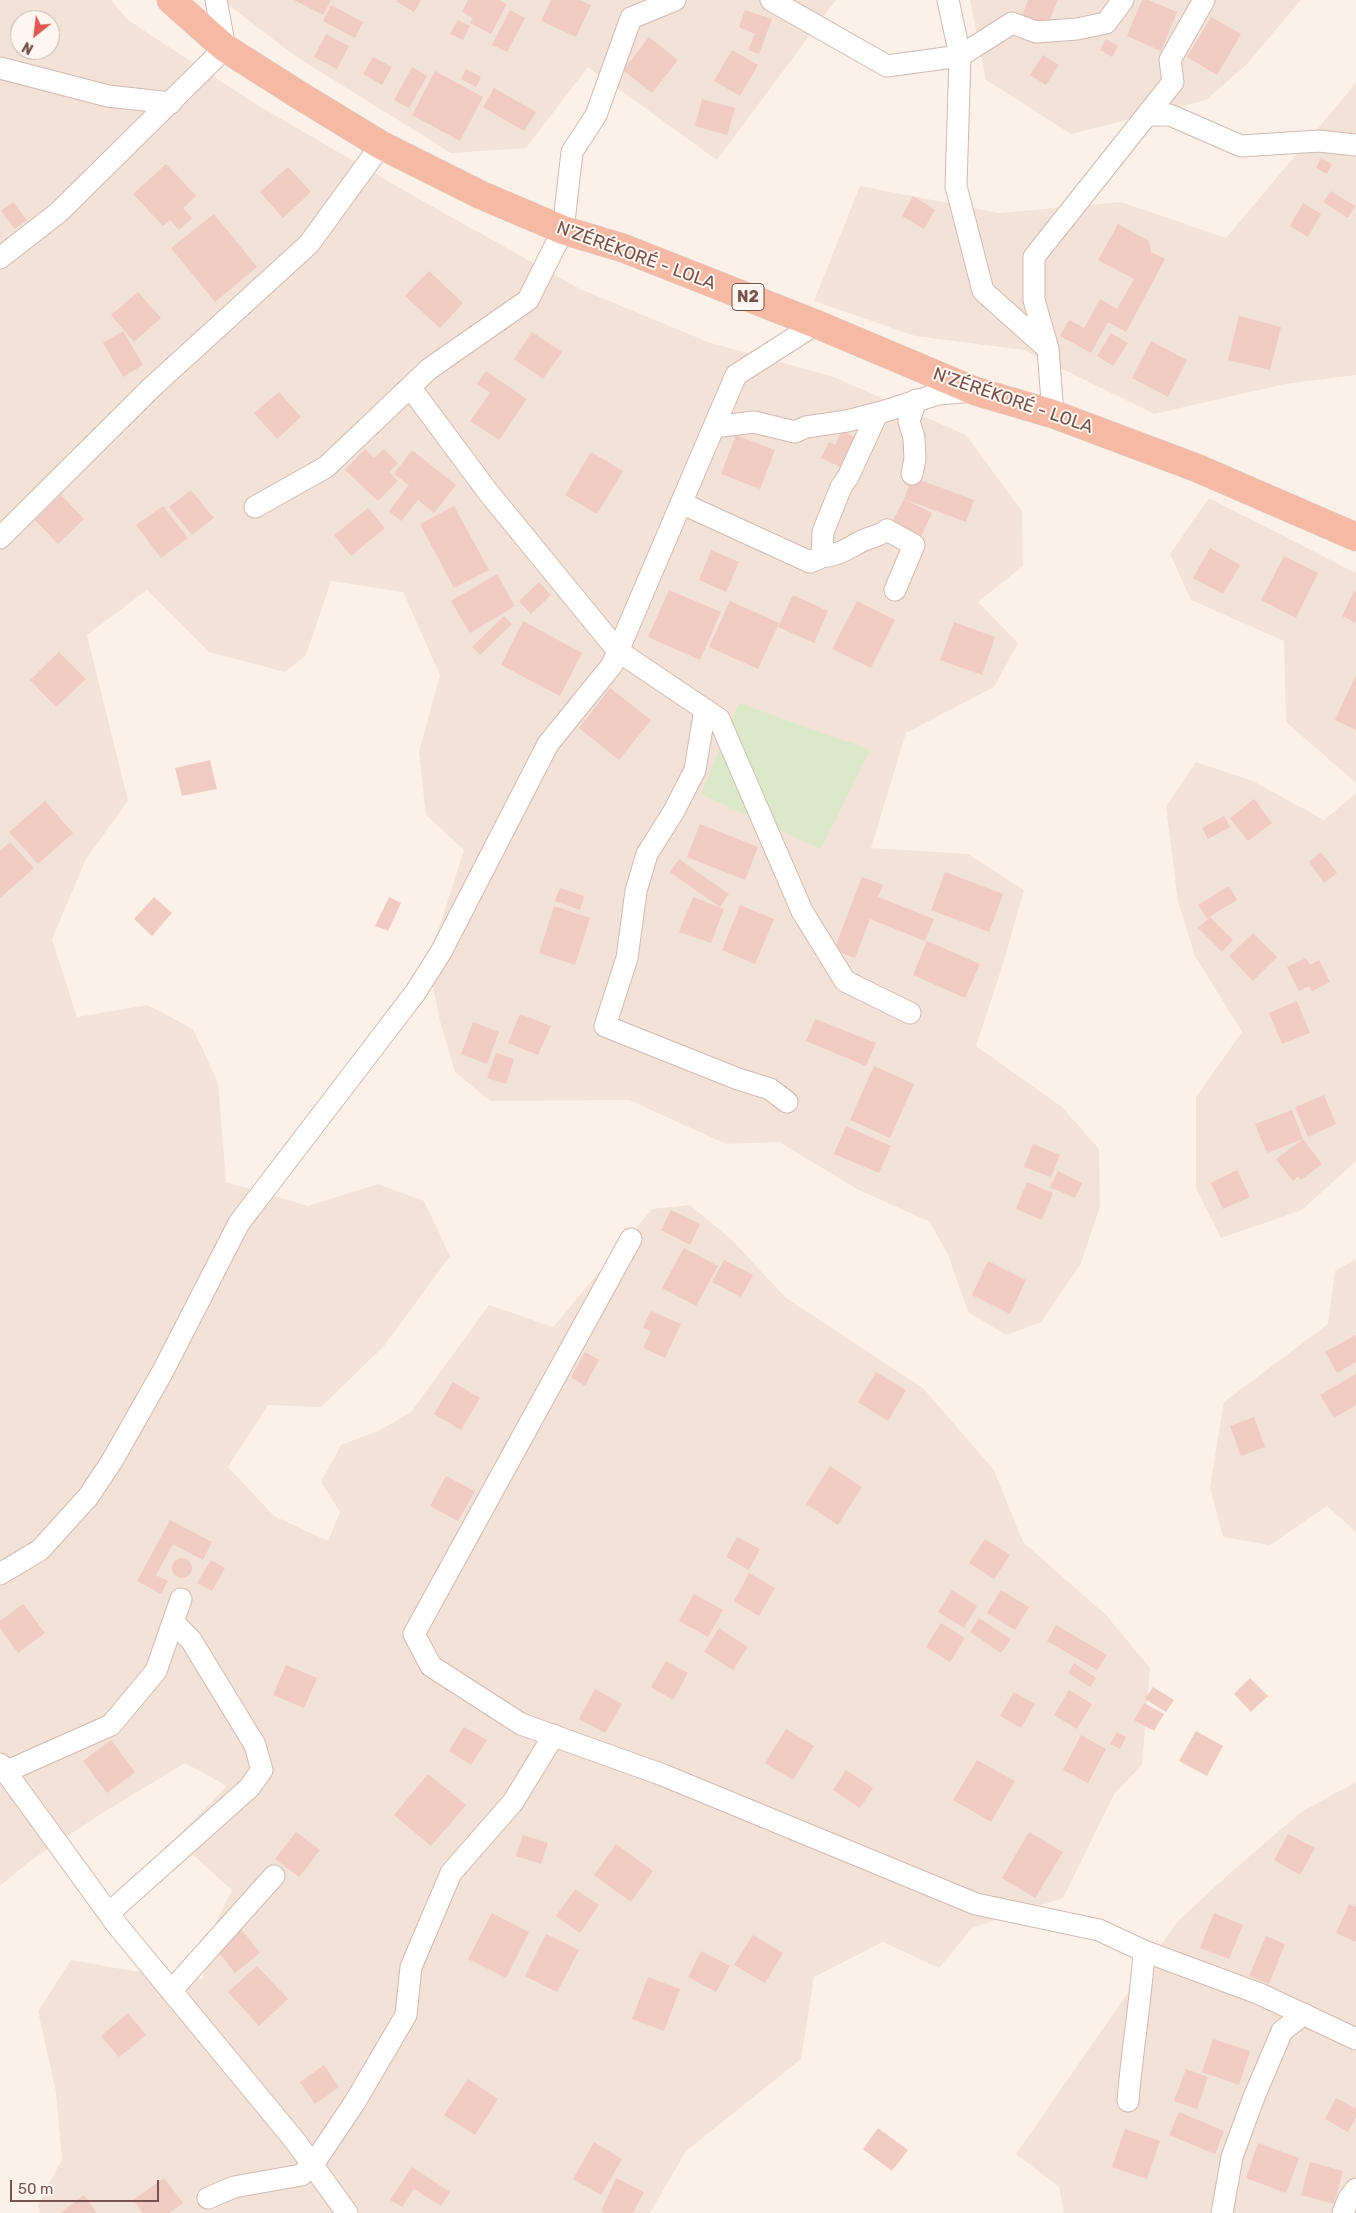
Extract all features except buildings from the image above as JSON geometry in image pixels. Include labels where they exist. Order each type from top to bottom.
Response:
[{"type":"highway","name":"N'ZÉRÉKORÉ - LOLA","points":[[171,0],[225,48],[381,145],[481,195],[563,230],[623,248],[816,324],[975,391],[1053,414],[1197,468],[1356,537]]},
{"type":"street","points":[[0,258],[59,212],[225,48],[216,0]]},
{"type":"street","points":[[255,507],[326,467],[429,369],[528,300],[563,230],[572,152],[596,115],[633,9],[675,0]]},
{"type":"street","points":[[771,0],[887,66],[960,56],[1012,23],[1036,32],[1076,29],[1106,23],[1123,0]]},
{"type":"street","points":[[948,0],[960,56],[956,186],[983,291],[1048,349]]},
{"type":"street","points":[[1053,414],[1048,349],[1034,300],[1034,257],[1173,82],[1170,60],[1204,0]]},
{"type":"street","points":[[0,68],[108,96],[171,103]]},
{"type":"street","points":[[1147,115],[1170,115],[1241,146],[1319,141],[1356,145]]},
{"type":"street","points":[[0,538],[150,388],[309,244],[381,145]]},
{"type":"street","points":[[0,1574],[40,1550],[88,1497],[112,1461],[162,1371],[238,1223],[416,992],[441,952],[548,744],[612,665],[736,375],[816,324]]},
{"type":"street","points":[[410,388],[488,492],[618,651],[719,719],[802,911],[845,981],[910,1013]]},
{"type":"street","points":[[714,427],[754,422],[795,432],[806,427],[877,414],[938,394],[975,391]]},
{"type":"street","points":[[912,474],[915,459],[914,438],[909,420],[916,400]]},
{"type":"street","points":[[822,557],[823,532],[841,487],[848,477],[877,414]]},
{"type":"street","points":[[682,503],[810,562],[848,550],[860,541],[881,535],[886,530],[914,545],[895,590]]},
{"type":"street","points":[[704,709],[695,770],[674,811],[647,854],[636,891],[627,958],[605,1026],[738,1079],[770,1089],[787,1102]]},
{"type":"street","points":[[630,1239],[414,1634],[431,1666],[522,1724],[663,1775],[976,1904],[1091,1927],[1144,1951],[1260,1994],[1356,2039]]},
{"type":"street","points":[[181,1599],[156,1671],[110,1725],[3,1768],[109,1913],[312,2166],[346,2213]]},
{"type":"street","points":[[109,1913],[249,1788],[262,1770],[255,1745],[240,1720],[191,1640],[173,1622]]},
{"type":"street","points":[[208,2198],[234,2187],[301,2175],[312,2166],[355,2102],[406,2015],[411,1967],[450,1873],[513,1802],[554,1735]]},
{"type":"street","points":[[172,1991],[274,1876]]},
{"type":"street","points":[[1128,2101],[1133,2046],[1140,2005],[1144,1951]]},
{"type":"street","points":[[1222,2213],[1232,2157],[1282,2030],[1304,2014]]},
{"type":"street","points":[[1343,2213],[1348,2200],[1356,2189]]},
{"type":"shaded area","points":[[0,0],[111,0],[128,20],[254,103],[412,195],[580,289],[708,342],[834,377],[966,435],[1022,511],[1023,566],[978,602],[1018,643],[994,687],[906,733],[871,848],[968,854],[1024,890],[1003,964],[976,1046],[1062,1107],[1099,1149],[1100,1207],[1080,1265],[1041,1322],[1006,1335],[968,1312],[949,1257],[930,1222],[857,1189],[779,1142],[726,1144],[629,1100],[490,1101],[455,1072],[440,1021],[428,962],[464,850],[426,815],[419,752],[440,675],[403,592],[331,581],[306,655],[285,672],[209,652],[147,590],[87,635],[128,801],[86,859],[52,939],[77,1017],[148,1005],[193,1029],[218,1082],[226,1182],[308,1206],[378,1184],[424,1201],[450,1256],[384,1346],[321,1407],[268,1405],[228,1467],[274,1516],[328,1541],[340,1512],[321,1482],[341,1445],[378,1431],[411,1412],[489,1305],[553,1327],[652,1209],[690,1205],[732,1240],[786,1298],[923,1388],[994,1470],[1023,1542],[1106,1615],[1150,1668],[1142,1765],[1115,1793],[1063,1898],[972,1928],[939,1968],[883,1942],[814,1977],[801,2059],[686,2151],[650,2213],[40,2213],[38,2206],[62,2159],[56,2092],[38,2011],[71,1960],[127,1970],[203,1979],[210,1934],[232,1890],[175,1839],[227,1786],[185,1763],[104,1812],[30,1861],[0,1886]]},
{"type":"shaded area","points":[[222,0],[836,0],[717,160],[588,67],[526,148],[451,153],[295,56]]},
{"type":"shaded area","points":[[970,0],[1301,0],[1245,66],[1206,100],[1071,134],[986,80]]},
{"type":"shaded area","points":[[1356,83],[1356,375],[1285,384],[1154,414],[1024,350],[915,336],[814,301],[860,186],[999,213],[1121,202],[1226,238]]},
{"type":"shaded area","points":[[1209,498],[1356,573],[1356,783],[1286,722],[1284,641],[1191,600],[1170,554]]},
{"type":"shaded area","points":[[1196,762],[1253,781],[1324,820],[1356,793],[1356,1161],[1302,1210],[1221,1238],[1196,1189],[1196,1097],[1242,1032],[1195,956],[1178,902],[1166,806]]},
{"type":"shaded area","points":[[1356,1259],[1356,1532],[1327,1506],[1270,1545],[1223,1537],[1210,1487],[1224,1402],[1328,1324],[1335,1271]]},
{"type":"shaded area","points":[[1356,1782],[1356,2213],[1064,2213],[1059,2187],[1016,2154],[1177,1922],[1231,1872],[1301,1812]]},
{"type":"green space","points":[[739,703],[870,750],[821,849],[701,794]]}]
